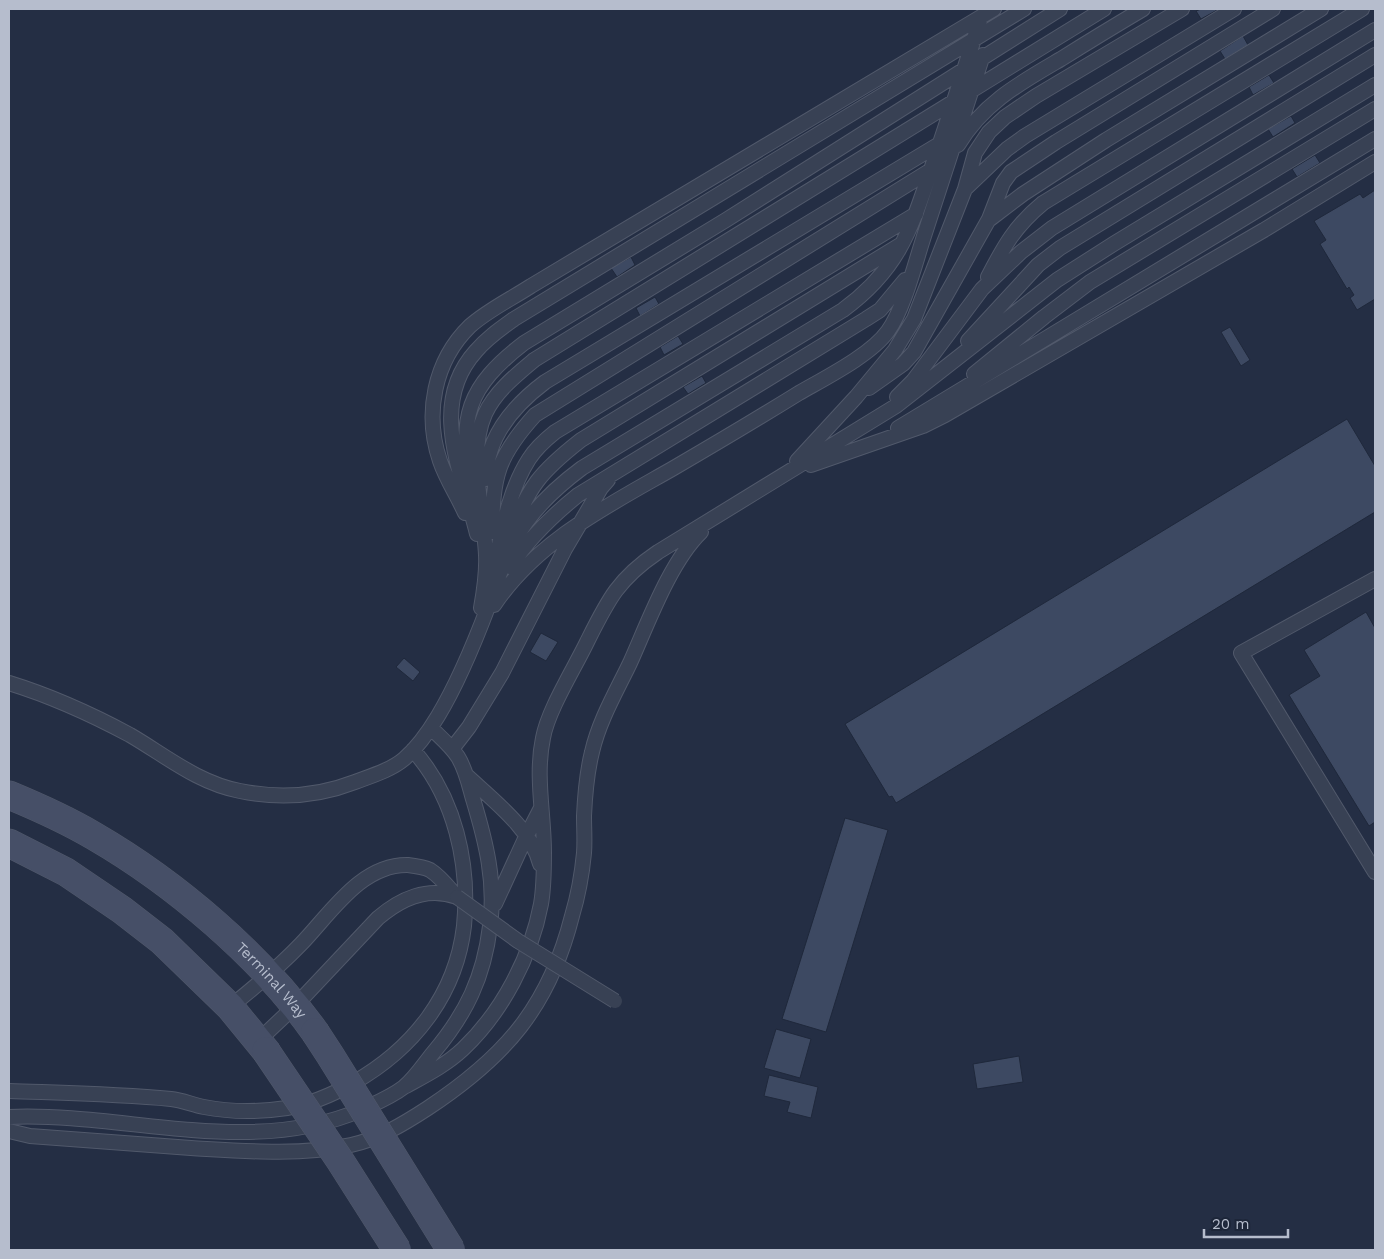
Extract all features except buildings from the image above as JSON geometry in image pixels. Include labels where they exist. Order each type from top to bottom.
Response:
[{"type":"main road","name":"Terminal Way","points":[[9,795],[94,836],[144,868],[194,906],[268,976],[295,1006],[330,1055],[451,1250]]},
{"type":"main road","points":[[9,844],[66,872],[122,910],[162,941],[230,1007],[262,1046],[341,1162],[397,1250]]},
{"type":"lane","points":[[480,617],[480,572],[476,545],[460,502],[441,463],[432,427],[433,403],[438,379],[446,358],[457,340],[471,325],[531,286],[995,9]]},
{"type":"lane","points":[[477,636],[498,599],[524,566],[543,550],[580,523],[862,355],[889,330],[899,310],[914,267],[991,29],[995,9]]},
{"type":"lane","points":[[477,636],[483,582],[481,551],[457,463],[451,430],[454,394],[460,373],[474,352],[491,335],[514,319],[1024,9]]},
{"type":"lane","points":[[477,636],[484,569],[480,529],[465,438],[470,409],[477,393],[488,376],[503,359],[524,343],[726,220],[1060,9]]},
{"type":"lane","points":[[477,636],[485,584],[486,557],[477,450],[480,428],[485,413],[496,396],[516,374],[534,360],[1104,9]]},
{"type":"lane","points":[[948,162],[975,120],[993,103],[1013,88],[1143,9]]},
{"type":"lane","points":[[787,473],[856,397],[895,350],[914,319],[965,189],[975,153],[989,132],[1005,117],[1036,96],[1182,9]]},
{"type":"lane","points":[[965,189],[1007,149],[1025,136],[1234,9]]},
{"type":"lane","points":[[856,397],[904,364],[914,352],[989,219],[1003,183],[1011,172],[1023,162],[1272,9]]},
{"type":"lane","points":[[989,219],[1022,194],[1106,140],[1321,9]]},
{"type":"lane","points":[[982,289],[1016,229],[1043,203],[1362,9]]},
{"type":"lane","points":[[477,636],[514,542],[528,520],[567,479],[582,468],[843,310],[862,296],[876,282],[903,244],[916,214],[981,17]]},
{"type":"lane","points":[[865,425],[913,381],[982,289],[1020,252],[1052,228],[1375,30]]},
{"type":"lane","points":[[935,376],[1038,265],[1060,248],[1375,55]]},
{"type":"lane","points":[[9,1117],[33,1116],[96,1120],[187,1130],[268,1131],[303,1128],[342,1118],[386,1099],[443,1065],[462,1050],[481,1030],[522,966],[541,904],[544,877],[540,769],[543,737],[550,715],[613,594],[623,581],[639,565],[901,402],[1057,280],[1375,85]]},
{"type":"lane","points":[[939,403],[1044,316],[1090,282],[1375,109]]},
{"type":"lane","points":[[864,446],[939,403],[1375,139]]},
{"type":"lane","points":[[477,636],[487,570],[486,469],[490,448],[500,427],[514,408],[545,382],[941,143]]},
{"type":"lane","points":[[787,473],[923,426],[945,415],[1264,230],[1375,162]]},
{"type":"lane","points":[[477,636],[489,577],[492,503],[497,473],[504,454],[521,430],[535,415],[931,170]]},
{"type":"lane","points":[[477,636],[513,495],[520,474],[540,445],[568,423],[916,214]]},
{"type":"lane","points":[[477,636],[506,545],[520,510],[532,487],[544,471],[581,440],[903,244]]},
{"type":"lane","points":[[9,683],[68,704],[131,736],[208,782],[240,791],[270,795],[322,792],[343,787],[393,766],[413,750],[431,728],[452,692],[507,572],[535,533],[578,495],[880,310],[893,296],[914,267]]},
{"type":"lane","points":[[452,749],[469,726],[502,673],[548,580],[601,488],[612,475],[622,468]]},
{"type":"lane","points":[[9,1131],[30,1136],[219,1149],[277,1151],[322,1149],[371,1139],[394,1128],[449,1094],[492,1060],[521,1028],[542,996],[562,951],[572,916],[584,852],[587,778],[592,750],[602,723],[681,555],[690,542],[713,520]]},
{"type":"lane","points":[[1375,579],[1241,653],[1375,872]]},
{"type":"lane","points":[[406,1086],[442,1044],[471,998],[483,966],[492,911],[493,884],[487,846],[461,763],[452,749],[431,728]]},
{"type":"lane","points":[[9,1091],[174,1099],[204,1107],[227,1110],[286,1108],[329,1096],[364,1077],[389,1059],[421,1029],[441,1000],[458,960],[465,917],[465,873],[455,827],[437,783],[413,750]]},
{"type":"lane","points":[[465,775],[527,835],[538,855],[544,877]]},
{"type":"lane","points":[[492,911],[527,835],[542,808]]},
{"type":"lane","points":[[230,1007],[268,976],[346,895],[373,874],[385,868],[404,865],[420,866],[437,874],[457,897],[518,941],[615,1001]]},
{"type":"lane","points":[[262,1046],[295,1006],[378,918],[393,905],[412,897],[436,893],[447,893],[457,897]]}]
